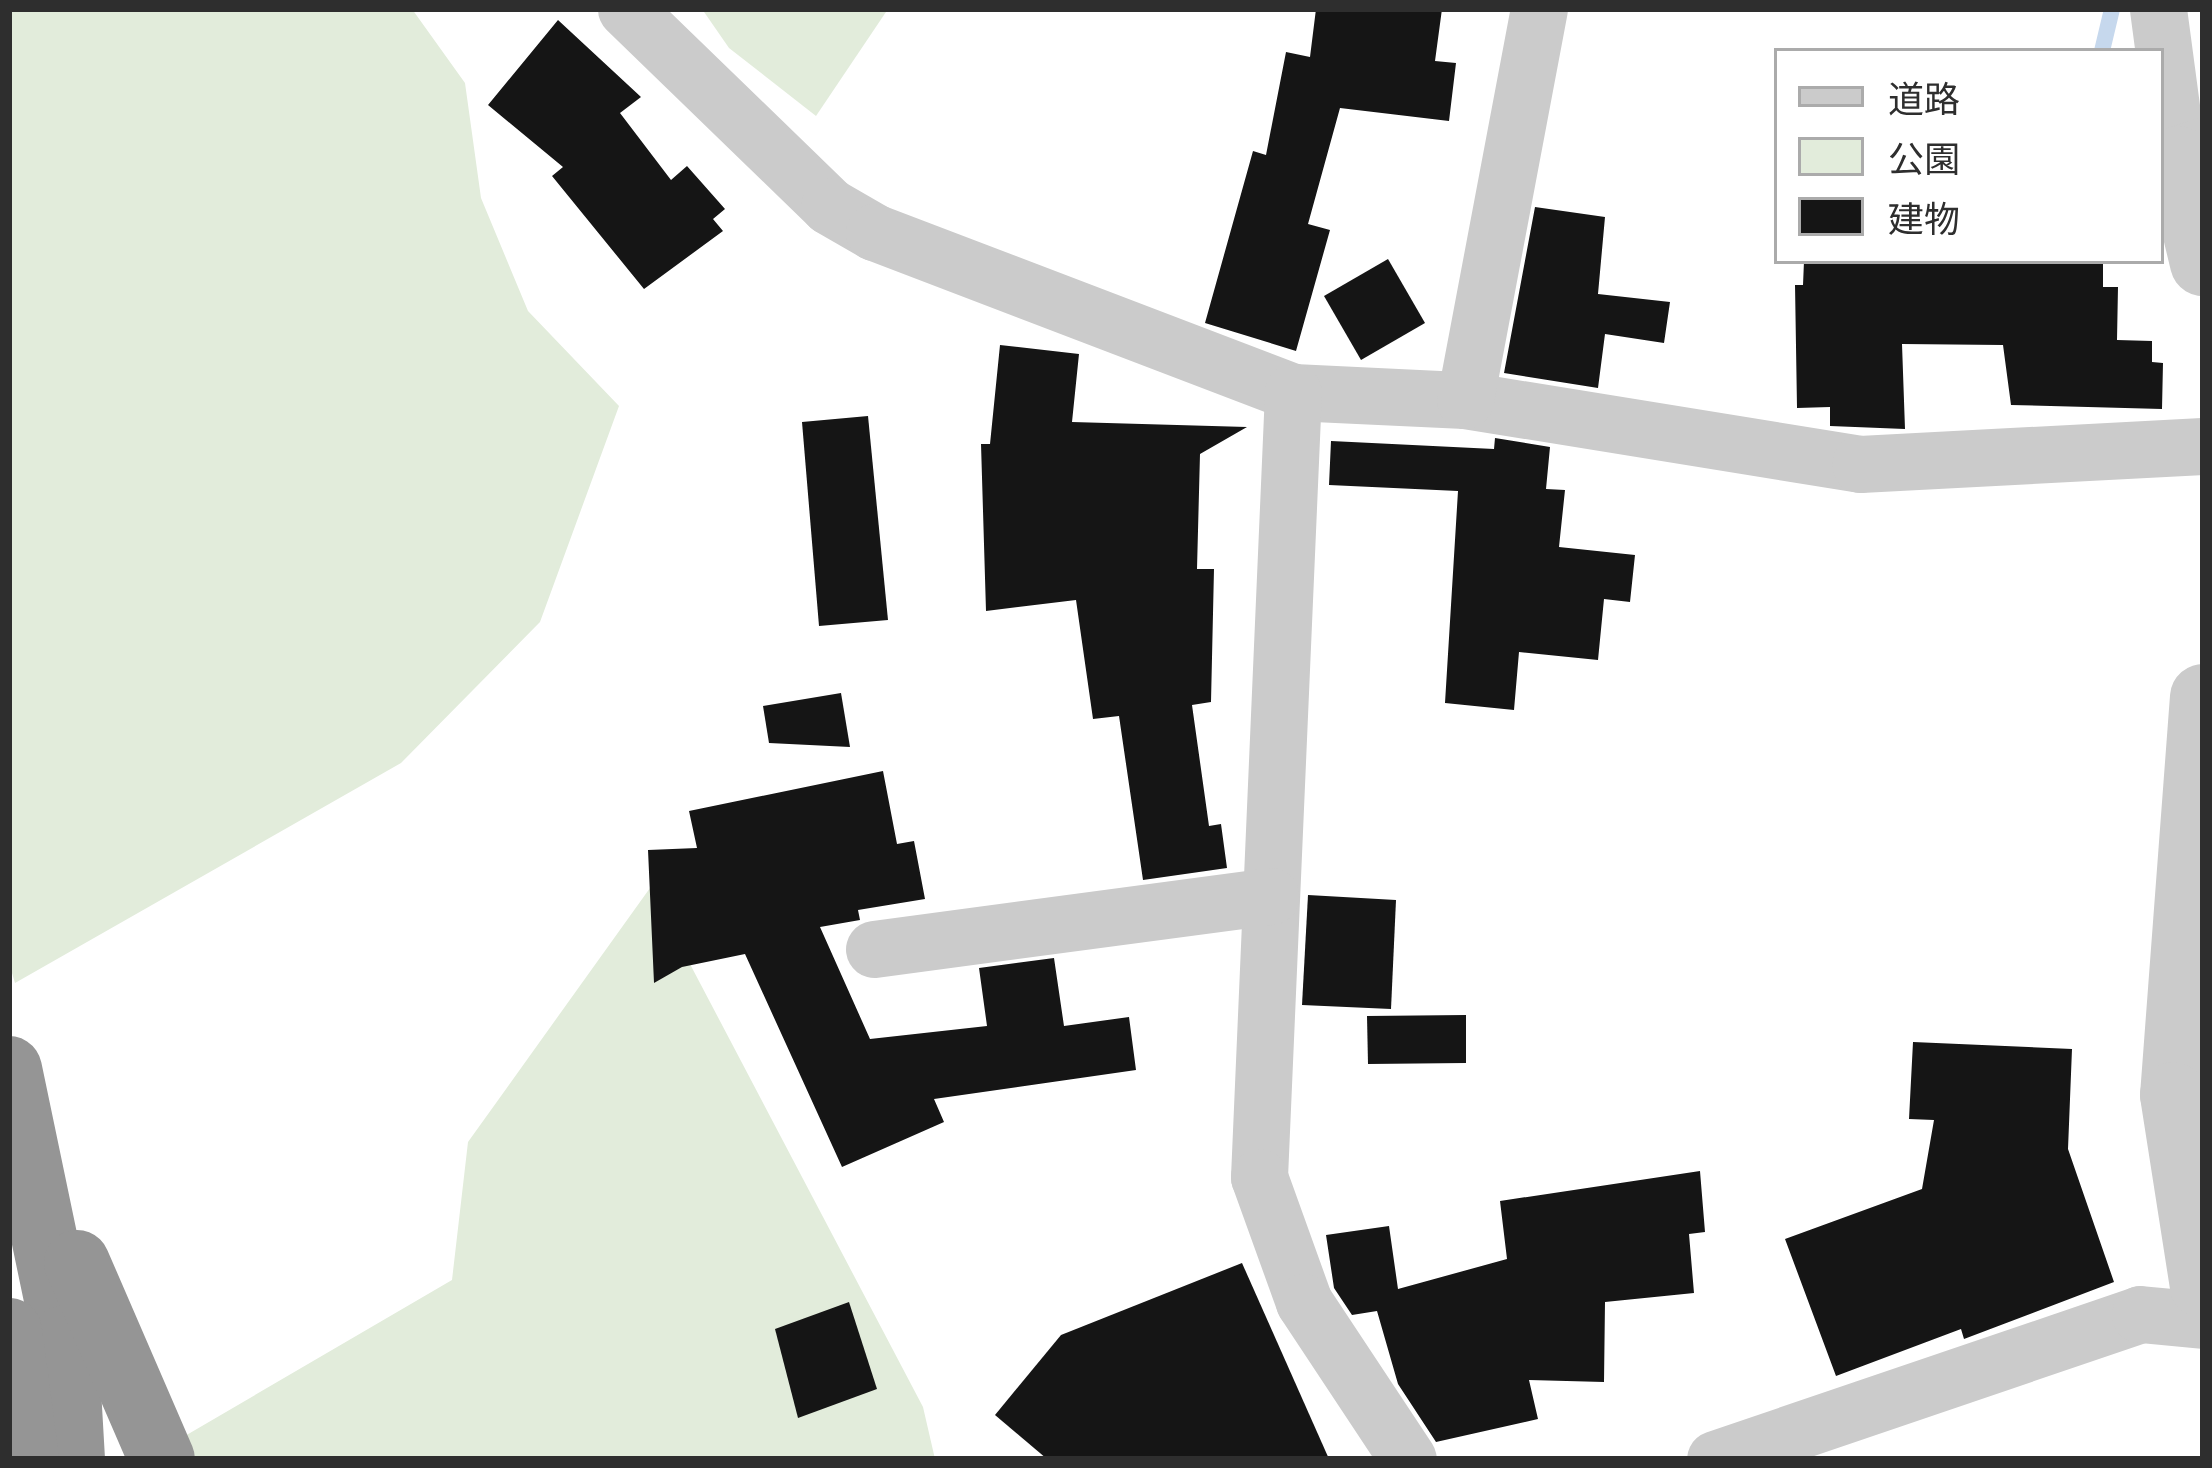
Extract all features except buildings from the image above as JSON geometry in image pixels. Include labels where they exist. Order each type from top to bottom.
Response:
[{"type":"highway","points":[[9,1070],[34,1166],[65,1338],[72,1459]]},
{"type":"highway","points":[[34,1166],[162,1459]]},
{"type":"highway","points":[[9,1330],[26,1459]]},
{"type":"street","points":[[626,9],[829,206],[874,232],[1293,392],[1466,400],[1860,464],[2203,446]]},
{"type":"street","points":[[1466,400],[1539,9]]},
{"type":"street","points":[[2158,9],[2191,155],[2203,263]]},
{"type":"street","points":[[1293,392],[1259,1178],[1304,1302],[1408,1459]]},
{"type":"street","points":[[2203,697],[2193,1090],[2203,1286]]},
{"type":"street","points":[[874,949],[1270,896]]},
{"type":"street","points":[[1714,1459],[2140,1314],[2203,1319]]},
{"type":"green space","points":[[9,9],[412,9],[465,83],[481,198],[528,311],[619,406],[540,622],[401,763],[15,983],[9,963]]},
{"type":"green space","points":[[702,9],[888,9],[816,116],[729,48]]},
{"type":"green space","points":[[650,888],[923,1407],[935,1459],[188,1459],[178,1440],[452,1280],[468,1142]]},
{"type":"waterway","points":[[2103,48],[2112,9]]}]
